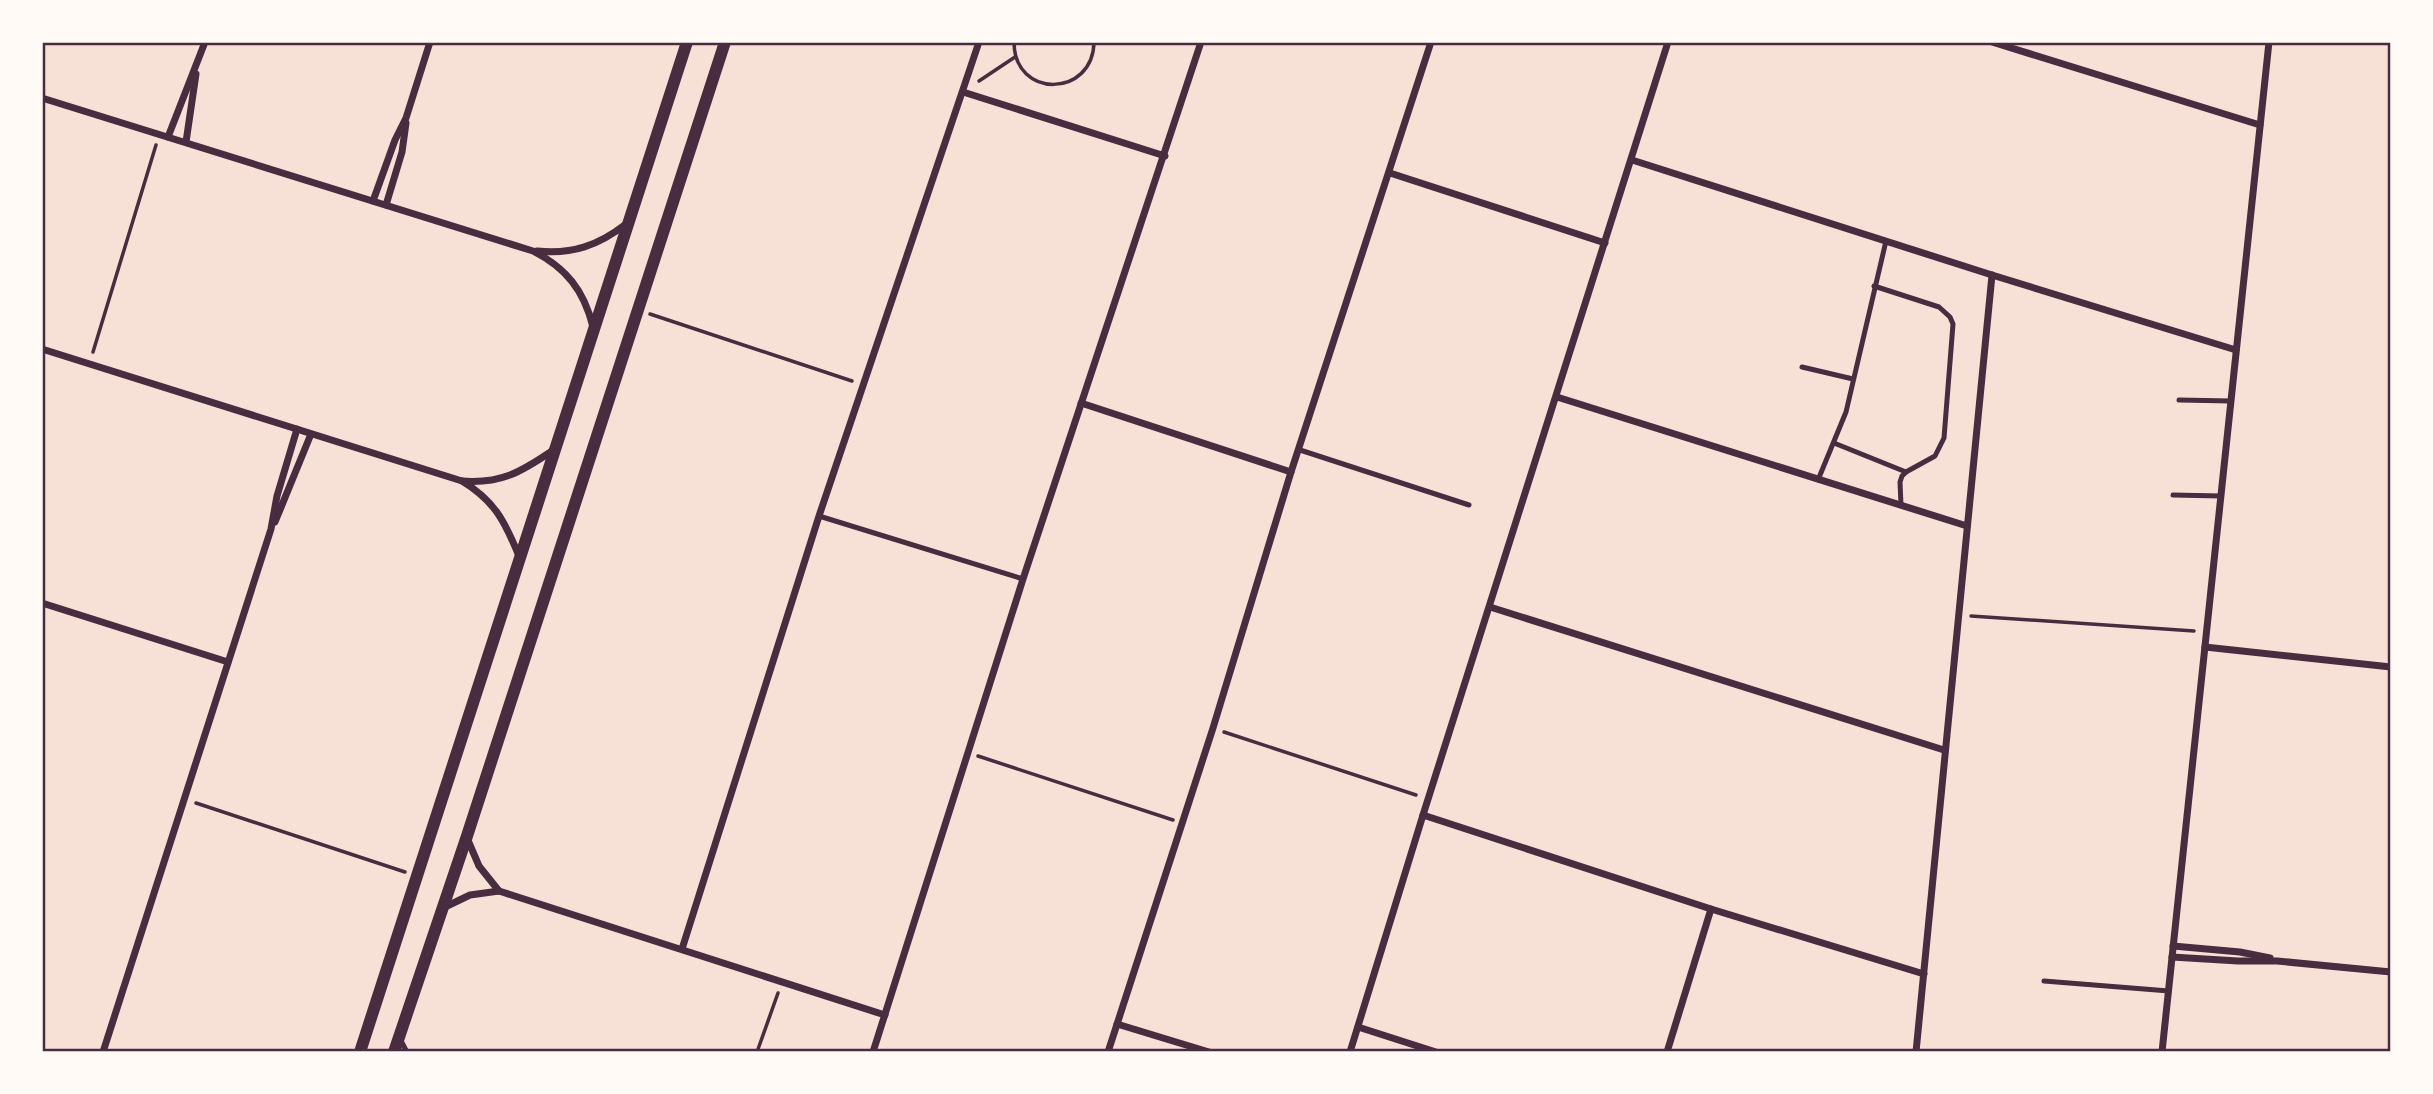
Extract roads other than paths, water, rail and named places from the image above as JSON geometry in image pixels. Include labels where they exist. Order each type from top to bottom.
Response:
[{"type":"street","points":[[164,136],[196,69],[205,42]]},
{"type":"street","points":[[373,201],[406,118],[430,42]]},
{"type":"street","points":[[360,1052],[687,42]]},
{"type":"street","points":[[394,1052],[467,836],[725,42]]},
{"type":"street","points":[[682,949],[820,516],[979,42]]},
{"type":"street","points":[[873,1052],[1023,579],[1201,42]]},
{"type":"street","points":[[1108,1052],[1431,42]]},
{"type":"street","points":[[1350,1052],[1668,42]]},
{"type":"street","points":[[1992,42],[2260,125]]},
{"type":"street","points":[[2162,1052],[2269,42]]},
{"type":"street","points":[[186,142],[196,69]]},
{"type":"street","points":[[963,92],[1165,156]]},
{"type":"street","points":[[42,97],[533,251],[573,251],[611,236],[627,223]]},
{"type":"street","points":[[386,205],[404,143],[406,118]]},
{"type":"street","points":[[1632,160],[2236,350]]},
{"type":"street","points":[[1390,173],[1605,243]]},
{"type":"street","points":[[533,251],[567,274],[589,308],[594,328]]},
{"type":"street","points":[[1916,1052],[1992,275]]},
{"type":"street","points":[[42,349],[462,481],[497,480],[514,474],[554,450]]},
{"type":"street","points":[[1557,397],[1967,526]]},
{"type":"street","points":[[1081,403],[1292,472]]},
{"type":"street","points":[[271,529],[277,496],[297,429]]},
{"type":"street","points":[[103,1052],[271,529],[311,434]]},
{"type":"street","points":[[462,481],[489,500],[499,513],[520,558]]},
{"type":"street","points":[[42,603],[228,662]]},
{"type":"street","points":[[1490,607],[1944,750]]},
{"type":"street","points":[[2205,647],[2391,667]]},
{"type":"street","points":[[1423,815],[1711,909],[1924,974]]},
{"type":"street","points":[[467,836],[479,866],[499,891]]},
{"type":"street","points":[[443,908],[470,895],[499,891],[885,1014]]},
{"type":"street","points":[[1667,1052],[1711,909]]},
{"type":"street","points":[[2173,946],[2239,952],[2277,961]]},
{"type":"street","points":[[2172,957],[2277,961],[2391,972]]},
{"type":"street","points":[[1117,1024],[1209,1052]]},
{"type":"street","points":[[1358,1027],[1436,1052]]},
{"type":"lane","points":[[1818,480],[1846,412],[1886,241]]},
{"type":"lane","points":[[1874,286],[1939,307],[1953,324],[1942,444],[1935,456],[1906,472],[1900,482],[1901,505]]},
{"type":"lane","points":[[1802,367],[1853,379]]},
{"type":"lane","points":[[2179,400],[2231,401]]},
{"type":"lane","points":[[1834,443],[1906,472]]},
{"type":"lane","points":[[1300,450],[1469,505]]},
{"type":"lane","points":[[2173,495],[2221,496]]},
{"type":"lane","points":[[820,516],[1023,579]]},
{"type":"lane","points":[[2044,981],[2169,990]]},
{"type":"lane","points":[[399,1037],[407,1052]]}]
